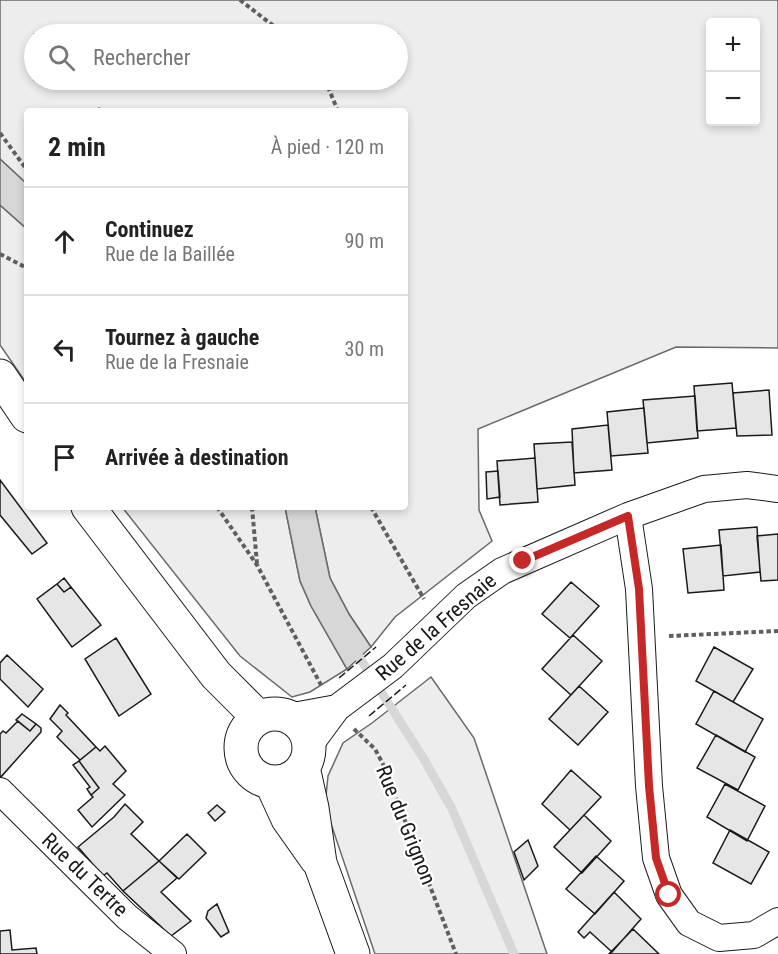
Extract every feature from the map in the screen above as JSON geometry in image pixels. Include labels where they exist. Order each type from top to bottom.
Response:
[{"type":"street","points":[[0,376],[24,412]]},
{"type":"street","name":"Rue de la Fresnaie","points":[[306,756],[345,703],[393,666],[466,596],[502,571],[628,516],[704,489],[747,485],[778,489]]},
{"type":"street","points":[[90,510],[216,675],[263,726],[302,728],[320,863],[353,954]]},
{"type":"street","points":[[628,516],[639,589],[649,786],[656,858],[669,895],[689,923],[719,938],[754,935],[778,921]]},
{"type":"street","name":"Rue de la Fresnaie","points":[[263,726],[345,703]]},
{"type":"street","points":[[263,726],[241,754],[252,773],[271,782],[289,778],[306,756]]},
{"type":"street","points":[[271,782],[288,819],[320,863]]},
{"type":"street","name":"Rue du Tertre","points":[[0,792],[127,917],[173,954]]},
{"type":"path","points":[[240,0],[271,24]]},
{"type":"path","points":[[329,90],[337,108]]},
{"type":"path","points":[[0,133],[24,166]]},
{"type":"path","points":[[0,254],[24,266]]},
{"type":"path","name":"Rue du Grignon","points":[[219,510],[257,565],[324,691],[345,703],[348,722],[375,749],[384,766],[456,954]]},
{"type":"path","points":[[252,510],[257,565]]},
{"type":"path","points":[[374,510],[437,623]]},
{"type":"path","points":[[641,637],[778,631]]},
{"type":"shaded area","points":[[0,0],[778,0],[778,348],[676,347],[478,429],[479,510],[492,541],[395,617],[371,647],[349,614],[330,578],[316,510],[408,510],[408,108],[24,108],[24,181],[0,159]]},
{"type":"shaded area","points":[[0,159],[24,181],[24,226],[0,205]]},
{"type":"shaded area","points":[[0,205],[24,226],[24,380],[0,345]]},
{"type":"shaded area","points":[[124,510],[286,510],[300,581],[311,606],[347,669],[310,692],[292,697],[240,656]]},
{"type":"shaded area","points":[[286,510],[316,510],[330,578],[349,614],[371,647],[347,669],[311,606],[300,581]]},
{"type":"shaded area","points":[[431,677],[474,738],[547,954],[375,954],[325,806],[328,776],[343,743]]},
{"type":"building","points":[[732,383],[736,428],[697,431],[694,386]]},
{"type":"building","points":[[769,390],[772,435],[737,436],[733,393]]},
{"type":"building","points":[[695,396],[698,438],[647,443],[643,400]]},
{"type":"building","points":[[644,408],[648,453],[611,456],[607,412]]},
{"type":"building","points":[[608,425],[612,470],[574,473],[572,429]]},
{"type":"building","points":[[572,442],[575,485],[537,489],[534,444]]},
{"type":"building","points":[[535,458],[538,502],[500,505],[497,461]]},
{"type":"building","points":[[498,471],[500,497],[487,499],[486,472]]},
{"type":"building","points":[[0,480],[47,543],[32,554],[0,515]]},
{"type":"building","points":[[757,527],[760,572],[723,576],[719,530]]},
{"type":"building","points":[[778,534],[778,580],[761,581],[757,536]]},
{"type":"building","points":[[721,545],[724,590],[688,593],[683,549]]},
{"type":"building","points":[[64,578],[71,587],[64,592],[57,584]]},
{"type":"building","points":[[571,582],[599,606],[570,638],[542,614]]},
{"type":"building","points":[[57,584],[64,592],[71,587],[101,625],[72,647],[37,599]]},
{"type":"building","points":[[573,635],[602,661],[571,695],[542,669]]},
{"type":"building","points":[[116,638],[151,694],[119,716],[85,659]]},
{"type":"building","points":[[714,647],[753,669],[733,702],[696,681]]},
{"type":"building","points":[[7,655],[43,689],[28,707],[0,679],[0,663]]},
{"type":"building","points":[[579,686],[608,712],[578,745],[549,719]]},
{"type":"building","points":[[714,691],[763,719],[745,752],[696,724]]},
{"type":"building","points":[[60,705],[68,713],[66,715],[96,747],[80,760],[57,737],[62,731],[50,719]]},
{"type":"building","points":[[22,714],[36,724],[30,731],[16,720]]},
{"type":"building","points":[[18,721],[30,731],[36,724],[41,728],[41,732],[0,778],[0,734],[3,731],[6,733]]},
{"type":"building","points":[[716,735],[755,757],[738,790],[697,768]]},
{"type":"building","points":[[105,746],[126,771],[113,784],[125,795],[92,827],[78,810],[93,797],[91,795],[99,788],[79,761],[96,747],[100,751]]},
{"type":"building","points":[[79,761],[99,788],[91,795],[87,789],[90,787],[73,765]]},
{"type":"building","points":[[571,770],[601,797],[570,830],[542,804]]},
{"type":"building","points":[[725,784],[765,806],[747,841],[707,817]]},
{"type":"building","points":[[125,804],[143,822],[131,834],[159,861],[123,891],[107,873],[103,876],[78,847],[114,817]]},
{"type":"building","points":[[217,805],[225,812],[215,821],[208,813]]},
{"type":"building","points":[[584,815],[611,841],[582,873],[554,847]]},
{"type":"building","points":[[730,830],[769,852],[751,884],[713,863]]},
{"type":"building","points":[[187,834],[206,853],[179,879],[159,861]]},
{"type":"building","points":[[528,840],[538,866],[524,880],[514,852]]},
{"type":"building","points":[[596,856],[624,881],[595,914],[566,889]]},
{"type":"building","points":[[159,861],[177,878],[161,892],[191,921],[171,936],[123,891]]},
{"type":"building","points":[[614,892],[641,919],[612,952],[590,932],[584,938],[578,932]]},
{"type":"building","points":[[217,904],[229,932],[221,937],[206,918],[208,911]]},
{"type":"building","points":[[633,929],[659,954],[609,954]]},
{"type":"building","points":[[10,930],[12,950],[36,948],[37,954],[0,954],[0,931]]},
{"type":"waterway","points":[[354,649],[425,761],[452,809],[514,954]]},
{"type":"fence","points":[[339,678],[376,647]]},
{"type":"fence","points":[[369,716],[406,685]]},
{"type":"route","points":[[523,561],[628,516],[639,589],[649,786],[656,858],[669,895]]}]
